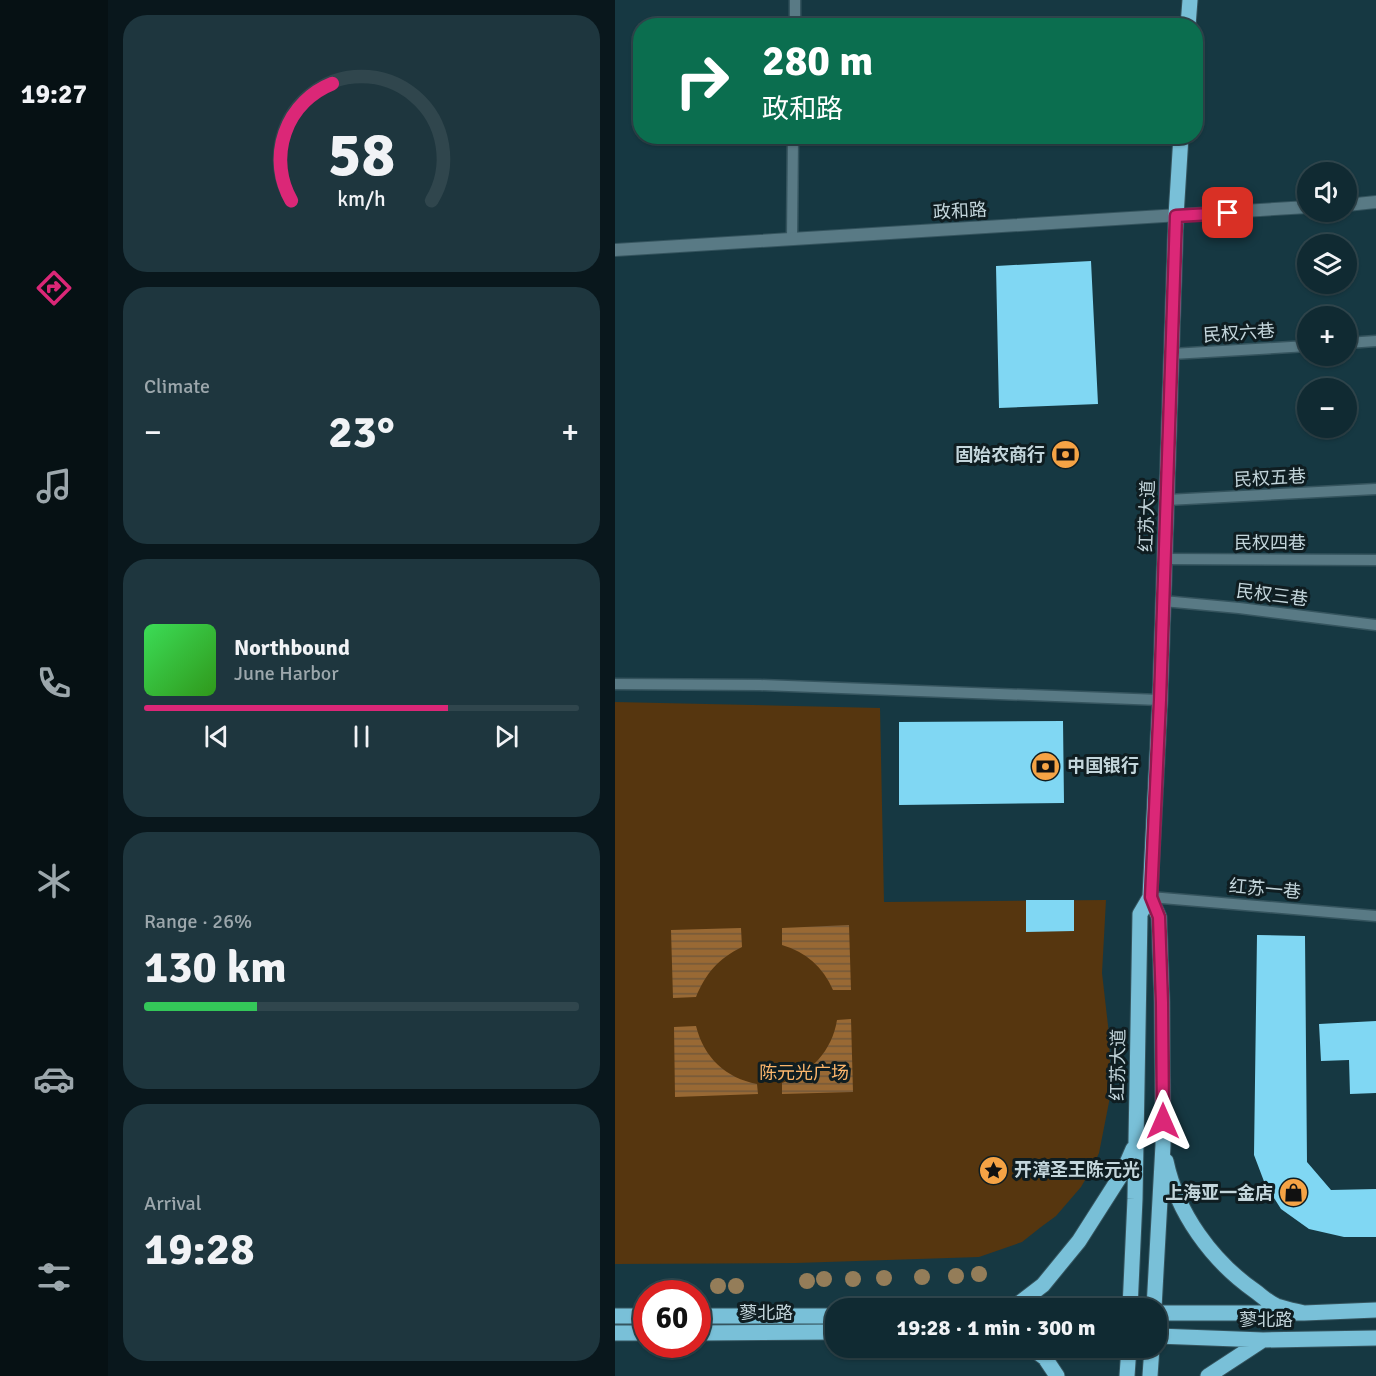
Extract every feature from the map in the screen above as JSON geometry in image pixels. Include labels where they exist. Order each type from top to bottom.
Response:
[{"type":"main road","points":[[1189,18],[1190,0]]},
{"type":"main road","name":"红苏大道","points":[[1155,1298],[1163,1145],[1162,1003],[1159,917],[1151,897],[1180,144]]},
{"type":"main road","name":"红苏大道","points":[[1130,1298],[1140,914],[1151,897]]},
{"type":"main road","points":[[1026,1298],[1043,1285],[1079,1240],[1123,1172],[1136,1143]]},
{"type":"main road","points":[[1163,1145],[1170,1177],[1179,1201],[1202,1238],[1225,1267],[1275,1306],[1304,1313]]},
{"type":"main road","name":"蓼北路","points":[[1167,1313],[1304,1313],[1376,1310]]},
{"type":"main road","points":[[615,1316],[633,1316]]},
{"type":"main road","points":[[711,1316],[825,1316]]},
{"type":"main road","name":"蓼北路","points":[[711,1333],[825,1332]]},
{"type":"main road","points":[[615,1333],[633,1333]]},
{"type":"main road","name":"蓼北路","points":[[1167,1336],[1263,1340],[1376,1338]]},
{"type":"main road","points":[[1208,1376],[1263,1340]]},
{"type":"main road","points":[[1045,1358],[1056,1376]]},
{"type":"main road","points":[[1127,1376],[1128,1358]]},
{"type":"main road","points":[[1150,1376],[1151,1358]]},
{"type":"street","points":[[1357,204],[1376,202]]},
{"type":"street","name":"政和路","points":[[615,250],[1297,208]]},
{"type":"lane","points":[[795,0],[795,18]]},
{"type":"lane","points":[[792,239],[793,144]]},
{"type":"lane","points":[[1357,342],[1376,341]]},
{"type":"lane","name":"民权六巷","points":[[1172,354],[1297,347]]},
{"type":"lane","name":"民权五巷","points":[[1167,500],[1376,489]]},
{"type":"lane","name":"民权四巷","points":[[1165,559],[1376,560]]},
{"type":"lane","name":"民权三巷","points":[[1163,601],[1376,625]]},
{"type":"lane","points":[[615,684],[760,685],[1160,700]]},
{"type":"lane","name":"红苏一巷","points":[[1151,897],[1376,916]]},
{"type":"green space","name":"陈元光广场","points":[[615,702],[880,708],[884,902],[1106,900],[1102,973],[1109,1034],[1111,1092],[1099,1153],[1081,1187],[1056,1216],[1022,1242],[979,1257],[796,1263],[615,1264]]},
{"type":"shaded area","points":[[849,925],[851,990],[833,990],[824,974],[813,962],[799,952],[782,945],[782,928]]},
{"type":"shaded area","points":[[741,928],[742,947],[726,956],[714,968],[696,997],[673,998],[671,930]]},
{"type":"shaded area","points":[[851,1019],[853,1092],[782,1094],[782,1083],[811,1067],[825,1051],[837,1020]]},
{"type":"shaded area","points":[[696,1026],[705,1048],[718,1065],[736,1077],[757,1084],[758,1094],[675,1097],[674,1027]]},
{"type":"building","points":[[1091,261],[1098,404],[999,408],[996,266]]},
{"type":"building","points":[[1063,721],[1064,803],[899,805],[899,722]]},
{"type":"building","points":[[1026,900],[1074,900],[1074,931],[1026,932]]},
{"type":"building","points":[[1257,935],[1305,936],[1307,1162],[1331,1190],[1376,1189],[1376,1237],[1344,1237],[1309,1229],[1281,1209],[1265,1184],[1254,1155]]},
{"type":"building","points":[[1376,1021],[1376,1093],[1350,1094],[1349,1060],[1321,1061],[1319,1024]]},
{"type":"place","name":"固始农商行","points":[[1066,455]]},
{"type":"place","name":"中国银行","points":[[1046,766]]},
{"type":"place","name":"开漳圣王陈元光","points":[[993,1170]]},
{"type":"place","name":"上海亚一金店","points":[[1294,1193]]},
{"type":"route","points":[[1163,1121],[1159,917],[1151,897],[1176,216],[1228,213]]}]
